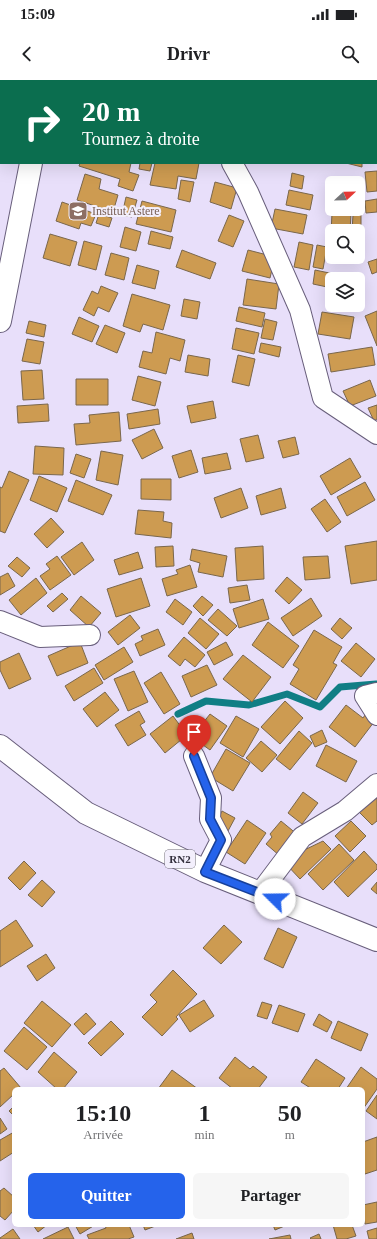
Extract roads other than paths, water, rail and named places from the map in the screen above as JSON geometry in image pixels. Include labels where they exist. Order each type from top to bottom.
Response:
[{"type":"highway","points":[[0,318],[31,164]]},
{"type":"highway","name":"RN2","points":[[0,746],[86,813],[205,872],[377,940]]},
{"type":"street","points":[[233,164],[248,192],[300,310],[323,398],[377,434]]},
{"type":"street","points":[[0,621],[40,637],[90,634]]},
{"type":"street","points":[[377,693],[364,696],[377,715]]},
{"type":"street","points":[[194,756],[211,798],[210,819],[221,840],[205,872]]},
{"type":"street","points":[[260,893],[302,837],[345,811],[377,784]]},
{"type":"waterway","points":[[178,714],[206,701],[249,705],[287,694],[320,707],[340,687],[376,684]]},
{"type":"place","name":"Institut Astere","points":[[78,211]]}]
